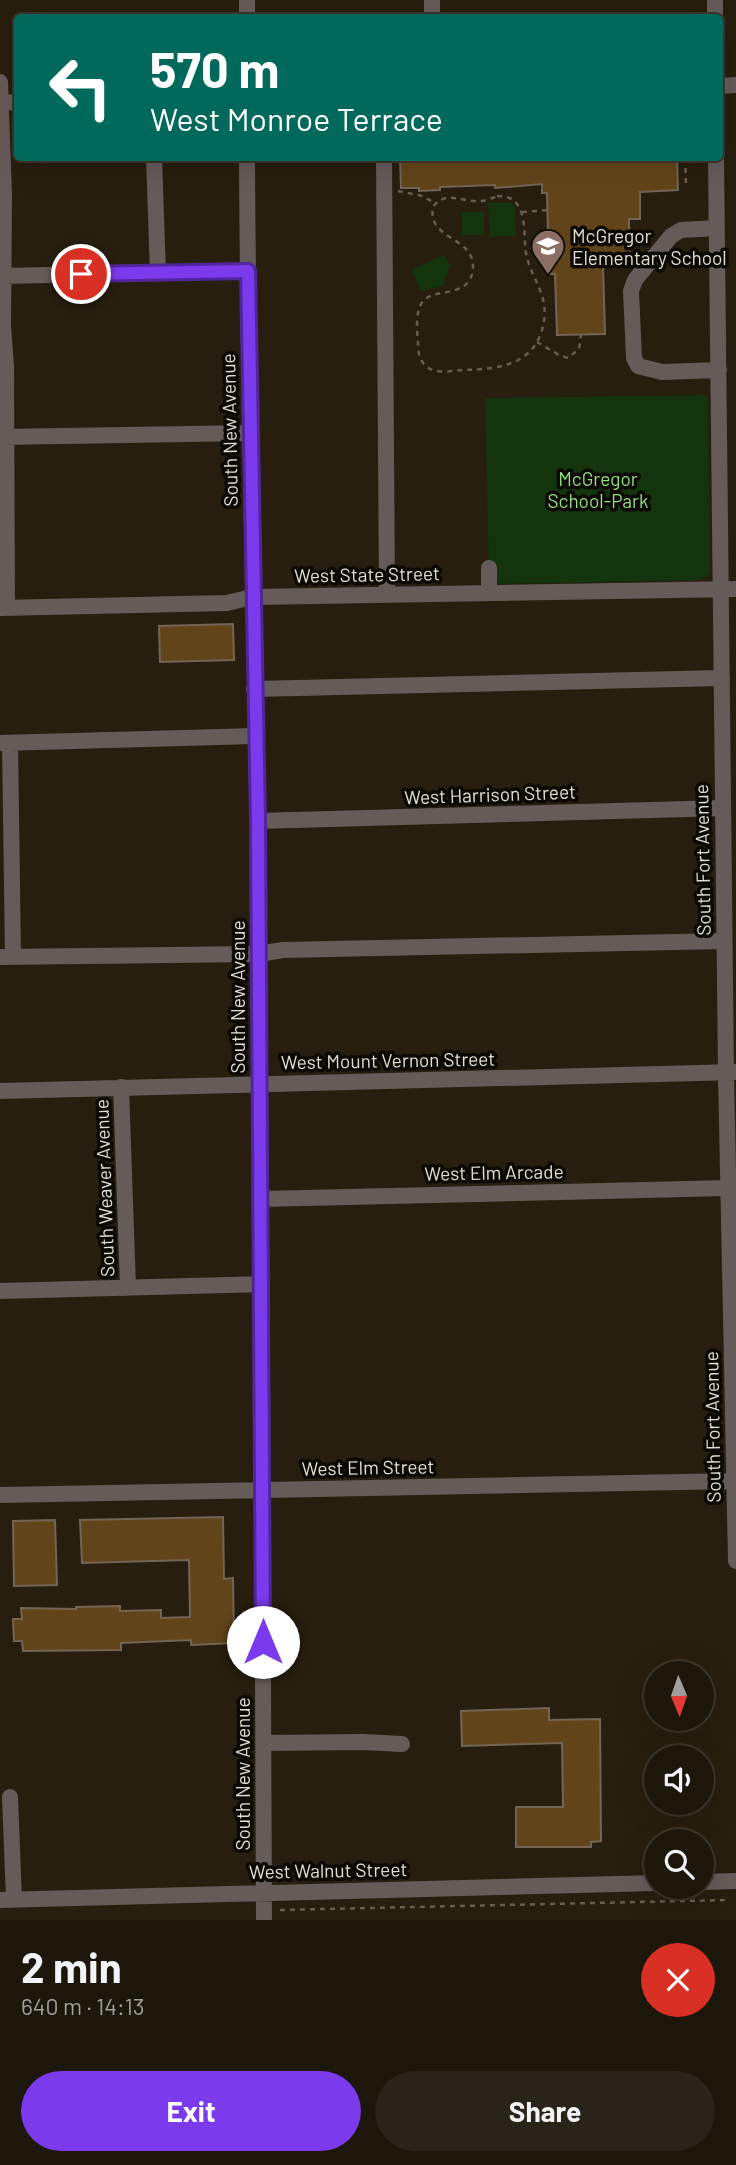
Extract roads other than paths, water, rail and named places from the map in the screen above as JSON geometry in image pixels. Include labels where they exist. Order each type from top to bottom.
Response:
[{"type":"street","points":[[0,82],[4,195],[3,608]]},
{"type":"street","points":[[154,161],[158,273]]},
{"type":"street","name":"South New Avenue","points":[[247,161],[252,597],[258,821],[264,1920]]},
{"type":"street","points":[[384,161],[387,595]]},
{"type":"street","name":"South Fort Avenue","points":[[716,161],[719,370],[729,589],[722,678],[724,942],[731,1073],[728,1188],[736,1562]]},
{"type":"street","points":[[717,228],[681,230],[671,236],[635,280],[631,291],[634,358],[638,366],[662,372],[719,370]]},
{"type":"street","points":[[2,276],[248,271]]},
{"type":"street","points":[[3,437],[250,433]]},
{"type":"street","points":[[489,568],[489,592]]},
{"type":"street","name":"West State Street","points":[[3,608],[227,603],[252,597],[729,589]]},
{"type":"street","points":[[254,689],[722,678]]},
{"type":"street","points":[[255,736],[5,743],[6,956],[258,954],[283,950],[724,942]]},
{"type":"street","name":"West Harrison Street","points":[[258,821],[723,808]]},
{"type":"street","name":"West Mount Vernon Street","points":[[0,1091],[731,1073]]},
{"type":"street","name":"South Weaver Avenue","points":[[121,1087],[128,1287]]},
{"type":"street","name":"West Elm Arcade","points":[[261,1199],[728,1188]]},
{"type":"street","points":[[0,1291],[261,1284]]},
{"type":"street","name":"West Elm Street","points":[[0,1495],[735,1481]]},
{"type":"street","points":[[263,1743],[402,1744]]},
{"type":"street","points":[[7,1900],[10,1797]]},
{"type":"street","points":[[714,1882],[736,1881]]},
{"type":"street","name":"West Walnut Street","points":[[7,1900],[644,1883]]},
{"type":"place","name":"McGregor Elementary School","points":[[548,276]]},
{"type":"park label","name":"McGregor School-Park","points":[[598,489]]}]
